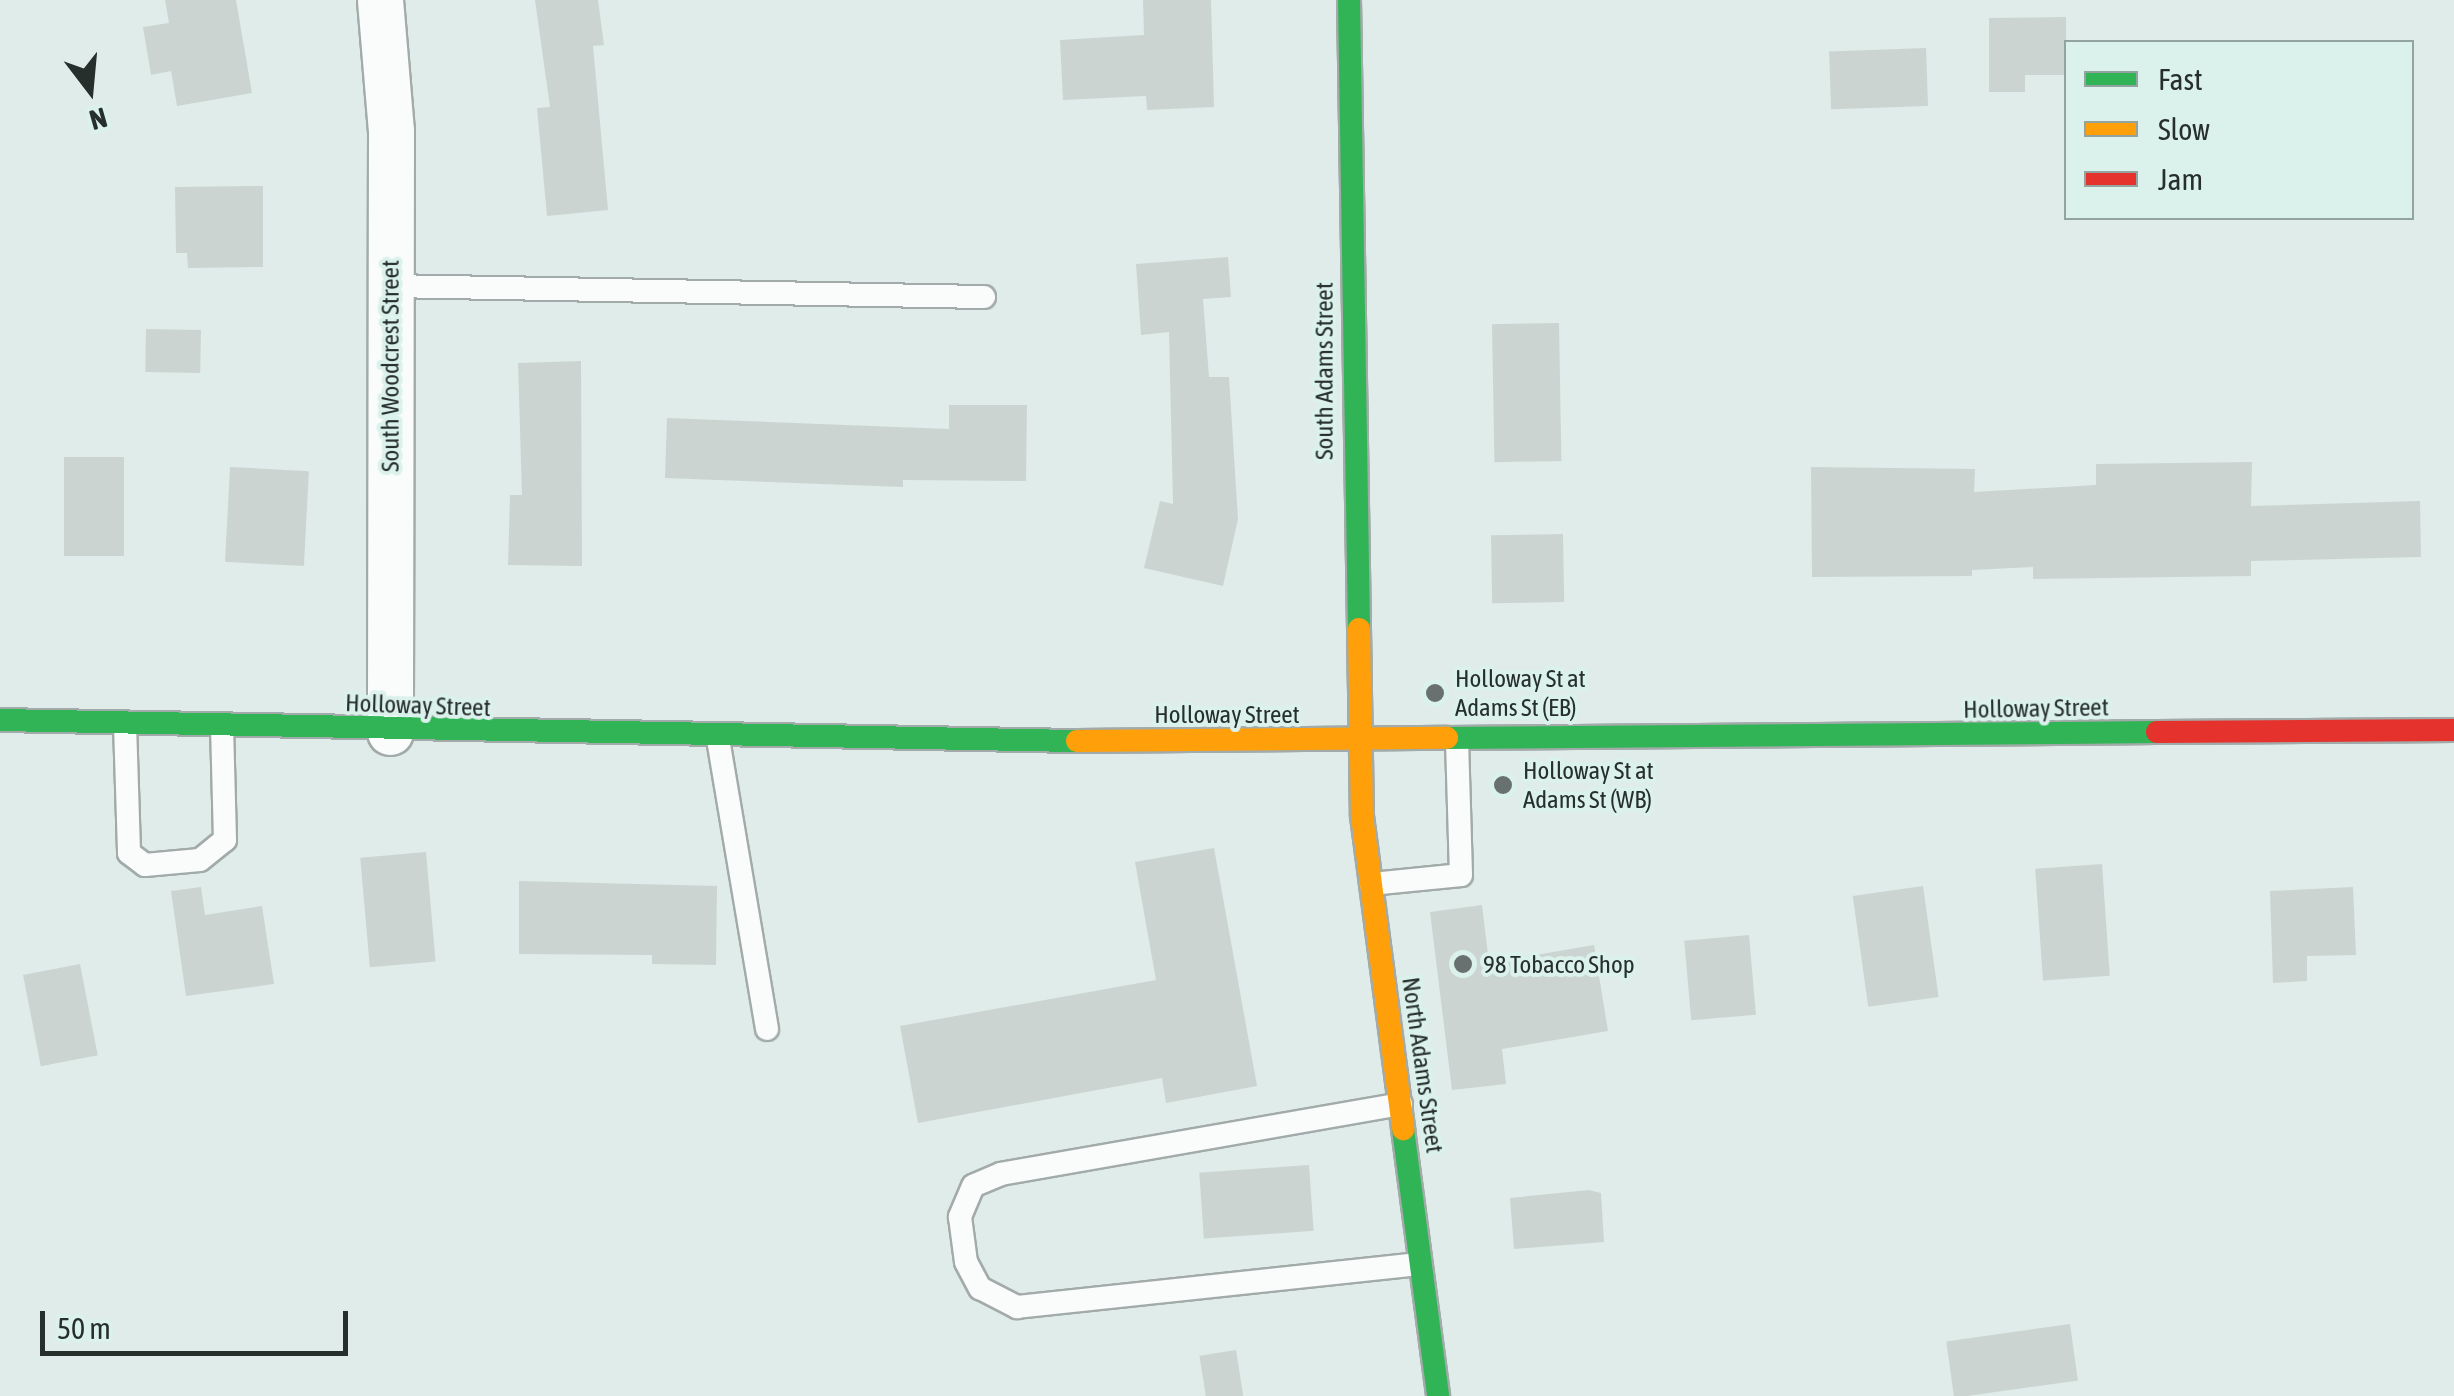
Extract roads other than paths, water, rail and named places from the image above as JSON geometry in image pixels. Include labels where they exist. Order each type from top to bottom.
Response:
[{"type":"main road","name":"South Adams Street","points":[[1349,0],[1358,741]]},
{"type":"main road","name":"Holloway Street","points":[[0,720],[718,740],[1457,742],[2454,730]]},
{"type":"main road","name":"North Adams Street","points":[[1358,741],[1371,884],[1438,1396]]},
{"type":"street","name":"South Woodcrest Street","points":[[380,0],[391,131],[390,732]]},
{"type":"lane","points":[[389,286],[984,297]]},
{"type":"lane","points":[[125,724],[129,853],[145,866],[200,860],[225,840],[222,727]]},
{"type":"lane","points":[[718,740],[767,1029]]},
{"type":"lane","points":[[1371,884],[1461,875],[1457,742]]},
{"type":"lane","points":[[1401,1104],[1001,1174],[974,1186],[960,1217],[964,1247],[980,1288],[1017,1307],[1422,1264]]},
{"type":"place","name":"Holloway St at Adams St (EB)","points":[[1435,693]]},
{"type":"place","name":"Holloway St at Adams St (WB)","points":[[1503,785]]},
{"type":"place","name":"98 Tobacco Shop","points":[[1463,964]]}]
